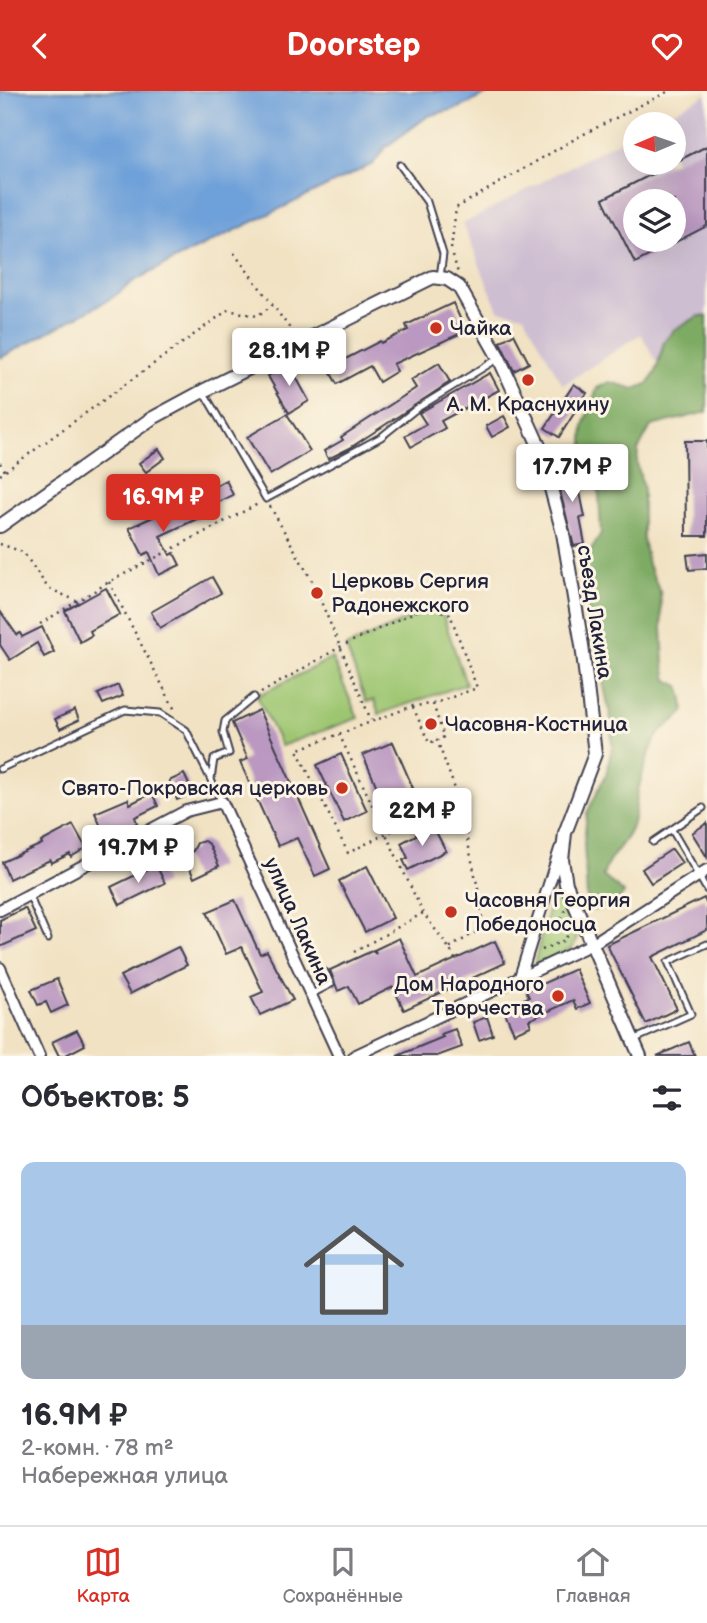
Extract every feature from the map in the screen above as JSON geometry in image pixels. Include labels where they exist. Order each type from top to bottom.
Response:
[{"type":"street","points":[[0,526],[151,419],[203,391],[433,277],[459,281]]},
{"type":"street","name":"съезд Лакина","points":[[459,281],[499,358],[540,448],[563,533],[582,645],[595,754],[565,833],[520,977]]},
{"type":"street","points":[[0,910],[186,811],[222,802]]},
{"type":"street","name":"улица Лакина","points":[[222,802],[339,1056]]},
{"type":"street","name":"съезд Лакина","points":[[565,833],[562,860],[566,884],[640,1056]]},
{"type":"street","points":[[354,1056],[592,944],[703,872]]},
{"type":"street","points":[[0,968],[39,1056]]},
{"type":"lane","points":[[400,165],[427,202],[443,254],[440,277]]},
{"type":"lane","points":[[203,391],[266,499],[380,437],[416,409],[499,358]]},
{"type":"lane","points":[[211,779],[214,759],[229,753],[223,732],[225,721],[254,698]]},
{"type":"lane","points":[[0,769],[125,710],[160,713],[186,730],[222,802]]},
{"type":"lane","points":[[653,842],[703,808]]},
{"type":"lane","points":[[672,830],[703,872],[707,890]]},
{"type":"lane","points":[[29,895],[48,939]]},
{"type":"lane","points":[[633,1040],[691,1014],[668,962],[707,944]]},
{"type":"lane","points":[[310,995],[331,984],[325,972]]},
{"type":"path","points":[[459,281],[451,251],[456,208],[580,136],[669,91]]},
{"type":"path","points":[[234,253],[301,342]]},
{"type":"path","points":[[0,475],[228,310],[257,316],[273,306]]},
{"type":"path","points":[[0,463],[5,471]]},
{"type":"path","points":[[40,624],[108,582],[266,499],[316,588]]},
{"type":"path","points":[[0,544],[23,552],[48,588],[77,601]]},
{"type":"path","points":[[108,582],[186,730]]},
{"type":"path","points":[[319,597],[371,720]]},
{"type":"path","points":[[254,698],[340,647],[426,606],[441,609],[450,614],[477,688],[433,704],[413,706],[371,720],[297,750],[348,853],[458,797]]},
{"type":"path","points":[[413,706],[429,743],[444,737],[433,704]]},
{"type":"path","points":[[339,734],[423,913],[455,960]]},
{"type":"path","points":[[437,740],[458,797],[480,898],[483,928],[449,948]]},
{"type":"path","points":[[565,910],[560,921],[572,950]]},
{"type":"path","points":[[354,952],[423,913]]},
{"type":"path","points":[[542,950],[567,939]]},
{"type":"shaded area","points":[[707,94],[707,344],[663,374],[641,334],[563,385],[524,315],[498,310],[463,224],[623,138],[623,175],[686,175],[686,112],[673,112]]},
{"type":"green space","points":[[699,316],[707,316],[707,412],[651,426],[638,450],[637,463],[643,487],[643,539],[648,565],[660,591],[664,665],[667,680],[679,686],[684,712],[656,738],[640,782],[633,825],[608,863],[603,876],[624,893],[610,906],[592,910],[587,898],[584,842],[587,813],[606,775],[612,747],[611,719],[582,583],[588,556],[601,533],[599,493],[585,453],[584,426],[597,388],[610,382],[635,389],[649,383],[656,371],[664,342],[674,330]]},
{"type":"green space","points":[[428,610],[442,613],[466,684],[379,714],[374,700],[366,702],[346,647]]},
{"type":"green space","points":[[332,658],[358,718],[281,746],[257,696]]},
{"type":"green space","points":[[557,896],[577,938],[572,949],[537,964],[535,961],[551,898]]},
{"type":"water","points":[[0,91],[492,91],[462,107],[428,116],[386,147],[373,164],[180,257],[134,281],[112,298],[0,358]]},
{"type":"building","points":[[707,146],[707,226],[686,237],[686,189],[623,189],[623,239],[603,199],[650,175],[686,175],[686,157]]},
{"type":"building","points":[[630,252],[656,252],[635,263]]},
{"type":"building","points":[[453,303],[466,331],[393,364],[397,371],[379,382],[370,366],[337,384],[328,368],[408,330],[406,325]]},
{"type":"building","points":[[514,334],[529,363],[514,371],[500,342]]},
{"type":"building","points":[[439,363],[450,382],[350,448],[328,459],[324,451],[416,388],[411,380]]},
{"type":"building","points":[[289,364],[309,401],[289,413],[268,376]]},
{"type":"building","points":[[490,373],[499,390],[441,421],[445,428],[411,447],[405,436],[426,424],[419,413]]},
{"type":"building","points":[[574,384],[587,393],[559,437],[545,428]]},
{"type":"building","points":[[287,414],[310,451],[270,475],[247,437]]},
{"type":"building","points":[[504,416],[510,427],[492,437],[486,426]]},
{"type":"building","points":[[685,441],[707,441],[707,536],[686,536]]},
{"type":"building","points":[[159,449],[165,458],[146,472],[139,463]]},
{"type":"building","points":[[570,467],[575,483],[578,482],[585,517],[580,518],[585,544],[574,546],[555,472]]},
{"type":"building","points":[[226,480],[233,495],[216,503],[209,489]]},
{"type":"building","points":[[192,499],[201,517],[160,536],[170,555],[174,553],[180,565],[159,575],[149,552],[143,555],[129,528]]},
{"type":"building","points":[[707,553],[707,568],[689,570],[687,555]]},
{"type":"building","points":[[212,577],[221,593],[160,628],[151,612]]},
{"type":"building","points":[[106,588],[120,614],[90,631],[92,635],[80,642],[65,611]]},
{"type":"building","points":[[0,611],[17,635],[20,633],[22,637],[42,627],[54,652],[44,657],[37,643],[10,660],[0,645]]},
{"type":"building","points":[[118,685],[123,696],[103,704],[98,694]]},
{"type":"building","points":[[75,710],[79,720],[60,729],[55,719]]},
{"type":"building","points":[[259,710],[330,869],[315,876],[297,838],[278,846],[240,762],[248,759],[232,723]]},
{"type":"building","points":[[393,742],[413,788],[383,801],[363,755]]},
{"type":"building","name":"Свято-Покровская церковь","points":[[341,754],[367,811],[344,822],[317,765]]},
{"type":"building","points":[[184,774],[193,793],[177,800],[169,781]]},
{"type":"building","points":[[152,793],[158,806],[135,817],[137,823],[105,836],[95,813],[128,799],[130,804]]},
{"type":"building","points":[[707,823],[707,857],[692,833]]},
{"type":"building","points":[[73,825],[86,848],[71,857],[70,854],[51,863],[50,860],[9,879],[2,862],[42,844],[41,842]]},
{"type":"building","points":[[433,826],[446,851],[408,870],[403,860],[408,858],[401,843]]},
{"type":"building","points":[[204,841],[209,844],[219,866],[194,878],[184,855],[193,851],[197,843]]},
{"type":"building","points":[[672,849],[682,863],[651,883],[642,869]]},
{"type":"building","points":[[156,865],[165,883],[120,905],[111,887]]},
{"type":"building","points":[[367,866],[393,918],[365,932],[339,881]]},
{"type":"building","points":[[704,898],[707,905],[707,930],[652,957],[677,1009],[646,1024],[607,945]]},
{"type":"building","points":[[235,900],[260,954],[267,951],[293,1000],[260,1015],[251,997],[263,992],[242,947],[226,954],[207,912]]},
{"type":"building","points":[[25,908],[36,931],[0,947],[0,920]]},
{"type":"building","points":[[399,938],[417,977],[495,941],[505,963],[404,1010],[393,987],[358,1004],[349,986],[338,991],[330,970],[372,951],[376,954],[374,950]]},
{"type":"building","points":[[178,947],[187,965],[130,994],[120,976]]},
{"type":"building","name":"Дом Народного Творчества","points":[[575,969],[590,1003],[577,1009],[573,1000],[529,1020],[531,1026],[514,1033],[503,1008],[529,997],[526,991]]},
{"type":"building","points":[[57,979],[68,1005],[51,1013],[46,1002],[38,1005],[31,990]]},
{"type":"building","points":[[487,1017],[493,1035],[479,1040],[473,1022]]},
{"type":"building","points":[[455,1029],[462,1047],[437,1056],[397,1056],[443,1037],[441,1034]]},
{"type":"building","points":[[77,1030],[85,1045],[59,1056],[52,1042]]},
{"type":"building","points":[[689,1042],[695,1056],[657,1056]]},
{"type":"place","name":"Чайка","points":[[436,328]]},
{"type":"place","name":"А. М. Краснухину","points":[[528,380]]},
{"type":"place","name":"Церковь Сергия Радонежского","points":[[317,593]]},
{"type":"place","name":"Часовня-Костница","points":[[431,724]]},
{"type":"place","name":"Свято-Покровская церковь","points":[[342,788]]},
{"type":"place","name":"Часовня Георгия Победоносца","points":[[451,912]]},
{"type":"place","name":"Дом Народного Творчества","points":[[558,996]]}]
